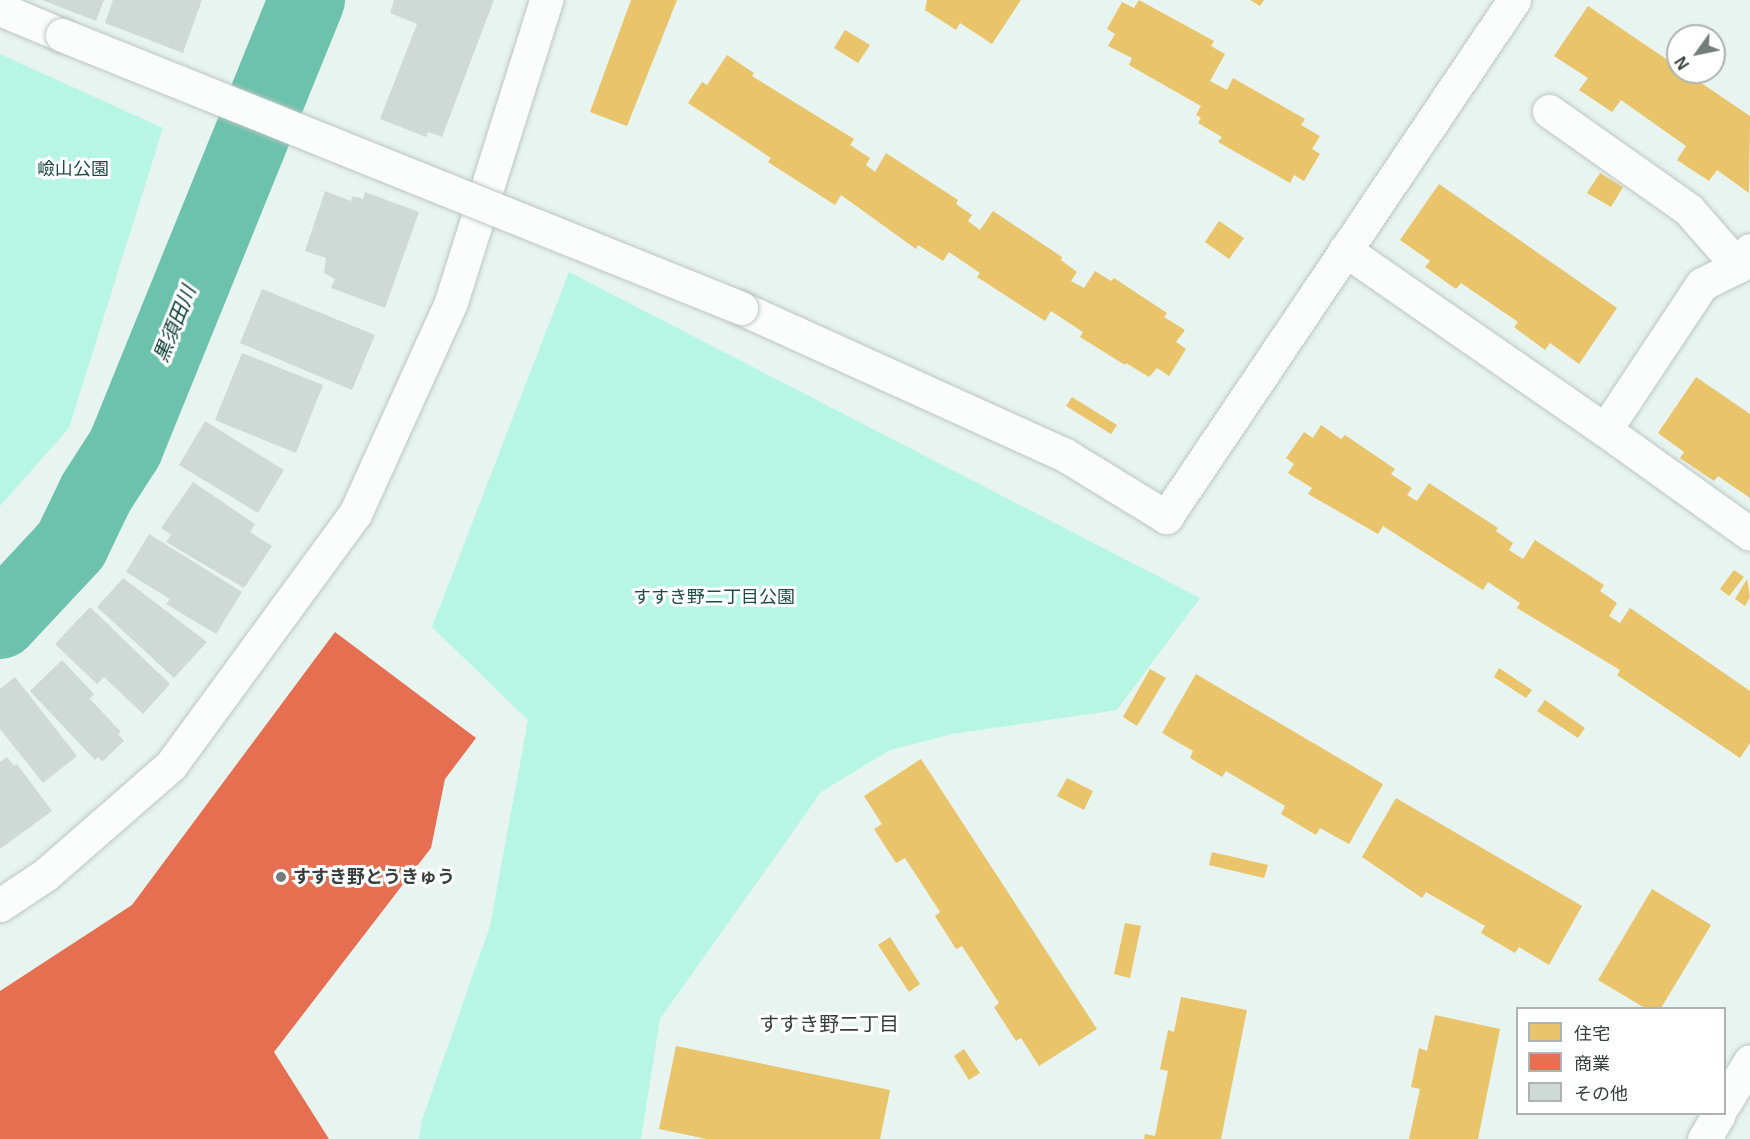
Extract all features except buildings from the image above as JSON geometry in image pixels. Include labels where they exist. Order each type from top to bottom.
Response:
[{"type":"street","points":[[0,905],[45,875],[171,765],[355,514],[451,302],[546,0]]},
{"type":"street","points":[[0,9],[741,308],[1065,455],[1166,517],[1514,0]]},
{"type":"street","points":[[1549,111],[1688,209],[1744,258],[1702,284],[1605,430]]},
{"type":"street","points":[[1345,250],[1605,430],[1750,534]]},
{"type":"street","points":[[1726,1102],[1750,1061]]},
{"type":"street","points":[[1704,1139],[1718,1115]]},
{"type":"green space","name":"嶮山公園","points":[[0,54],[163,128],[69,428],[0,506]]},
{"type":"green space","name":"すすき野二丁目公園","points":[[569,272],[1200,598],[1117,710],[952,734],[890,750],[821,792],[660,1019],[641,1139],[419,1139],[422,1120],[490,926],[528,720],[432,627]]},
{"type":"waterway","name":"黒須田川","points":[[0,621],[71,545],[96,493],[125,448],[307,0]]},
{"type":"place","name":"すすき野とうきゅう","points":[[281,877]]},
{"type":"district","name":"すすき野二丁目","points":[[829,1024]]}]
